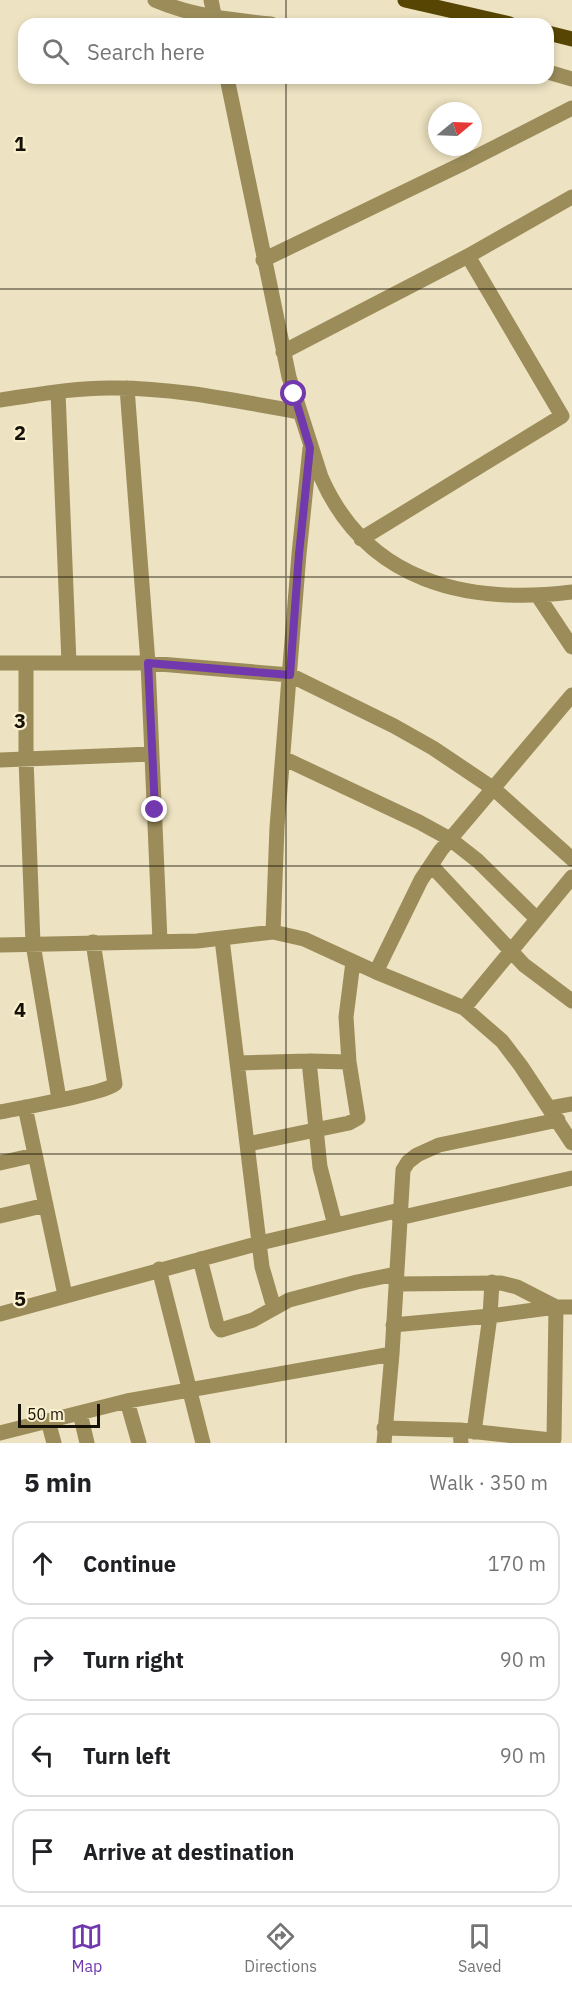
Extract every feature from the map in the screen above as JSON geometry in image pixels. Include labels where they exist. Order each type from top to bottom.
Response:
[{"type":"main road","points":[[405,0],[484,18]]},
{"type":"main road","points":[[554,34],[572,39]]},
{"type":"street","points":[[155,0],[206,18]]},
{"type":"street","points":[[210,0],[214,18]]},
{"type":"street","points":[[554,74],[572,79]]},
{"type":"street","points":[[228,84],[283,352],[310,448],[328,493],[346,521],[375,552],[397,567],[441,584],[482,594],[538,596],[572,592]]},
{"type":"street","points":[[263,260],[572,108]]},
{"type":"street","points":[[283,352],[468,256],[572,197]]},
{"type":"street","points":[[361,539],[567,413],[468,256]]},
{"type":"street","points":[[0,400],[78,389],[128,388],[179,393],[299,411]]},
{"type":"street","points":[[128,388],[148,663],[160,941]]},
{"type":"street","points":[[58,392],[69,663]]},
{"type":"street","points":[[273,933],[276,837],[310,448]]},
{"type":"street","points":[[538,596],[572,647]]},
{"type":"street","points":[[0,663],[148,663],[290,675],[394,726],[433,748],[494,789],[572,859]]},
{"type":"street","points":[[26,663],[26,759],[33,944],[59,1099]]},
{"type":"street","points":[[376,972],[421,880],[431,865],[450,839],[572,695]]},
{"type":"street","points":[[0,760],[152,754]]},
{"type":"street","points":[[283,758],[450,839],[478,861],[537,919]]},
{"type":"street","points":[[431,865],[524,965],[571,998]]},
{"type":"street","points":[[464,1008],[572,878]]},
{"type":"street","points":[[0,945],[222,939],[273,933],[304,939],[464,1008],[502,1041],[572,1143]]},
{"type":"street","points":[[222,939],[262,1267],[274,1308]]},
{"type":"street","points":[[0,1112],[108,1089],[115,1084],[93,942]]},
{"type":"street","points":[[248,1144],[349,1123],[358,1118],[349,1062],[346,1017],[353,962]]},
{"type":"street","points":[[309,1061],[322,1179],[336,1225]]},
{"type":"street","points":[[237,1064],[349,1062]]},
{"type":"street","points":[[564,1307],[555,1437],[551,1440],[465,1435],[384,1435],[392,1354],[403,1170],[408,1162],[426,1150],[554,1114],[572,1104]]},
{"type":"street","points":[[25,1107],[65,1295]]},
{"type":"street","points":[[0,1163],[35,1155]]},
{"type":"street","points":[[0,1314],[260,1243],[336,1225],[572,1178]]},
{"type":"street","points":[[0,1216],[46,1205]]},
{"type":"street","points":[[200,1259],[217,1325],[224,1330],[253,1320],[289,1300],[320,1291],[396,1279],[492,1282],[517,1287],[564,1307]]},
{"type":"street","points":[[159,1269],[203,1443]]},
{"type":"street","points":[[465,1435],[490,1316],[492,1282]]},
{"type":"street","points":[[393,1325],[564,1307]]},
{"type":"street","points":[[0,1433],[127,1401],[392,1354]]},
{"type":"street","points":[[127,1401],[139,1443]]},
{"type":"street","points":[[80,1413],[87,1443]]},
{"type":"street","points":[[48,1421],[54,1443]]},
{"type":"route","points":[[155,810],[148,663],[290,675],[310,448],[294,394]]}]
